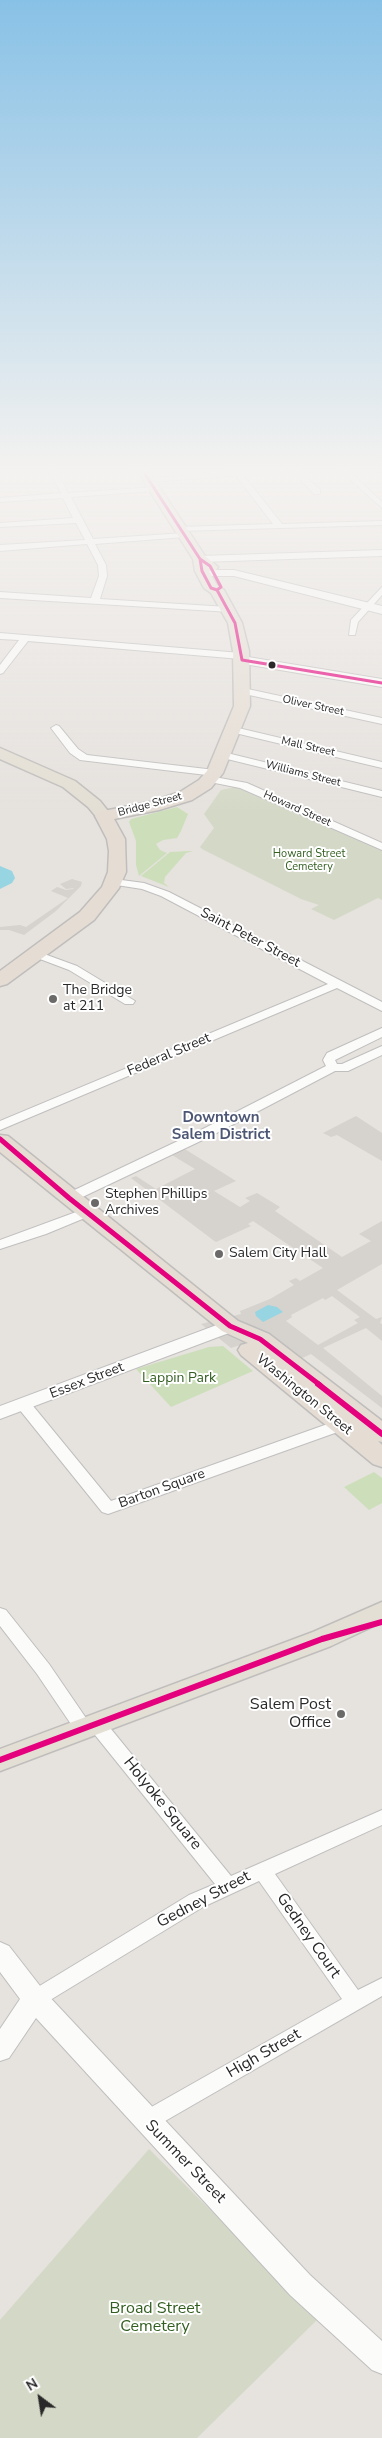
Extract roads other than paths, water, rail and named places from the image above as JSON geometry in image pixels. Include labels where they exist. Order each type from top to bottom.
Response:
[{"type":"highway","points":[[211,585],[211,588],[217,590],[235,622],[241,658],[243,691],[242,706],[234,730],[212,776]]},
{"type":"highway","name":"Bridge Street","points":[[0,980],[87,916],[102,901],[114,882],[118,861],[116,839],[104,816],[172,801],[197,790],[212,776]]},
{"type":"highway","name":"Washington Street","points":[[0,1141],[230,1326],[260,1340],[382,1434]]},
{"type":"highway","name":"Washington Street","points":[[230,1326],[247,1348],[382,1458]]},
{"type":"main road","points":[[281,585],[382,610]]},
{"type":"main road","points":[[241,658],[382,682]]},
{"type":"main road","points":[[0,753],[68,784],[94,804],[104,816]]},
{"type":"main road","points":[[0,1760],[322,1638],[382,1611]]},
{"type":"main road","points":[[322,1638],[382,1622]]},
{"type":"street","points":[[95,601],[100,585]]},
{"type":"street","points":[[352,633],[354,622],[366,606],[382,590]]},
{"type":"street","points":[[0,595],[228,610]]},
{"type":"street","points":[[0,636],[241,658]]},
{"type":"street","points":[[0,670],[26,638]]},
{"type":"street","name":"Oliver Street","points":[[243,691],[382,721]]},
{"type":"street","name":"Howard Street","points":[[56,728],[74,752],[84,758],[212,776],[243,785],[382,847]]},
{"type":"street","name":"Mall Street","points":[[234,730],[382,765]]},
{"type":"street","name":"Williams Street","points":[[223,755],[382,794]]},
{"type":"street","name":"Saint Peter Street","points":[[114,882],[144,886],[165,894],[382,1007]]},
{"type":"street","points":[[36,954],[73,968],[129,1000]]},
{"type":"street","name":"Federal Street","points":[[0,1126],[337,984]]},
{"type":"street","points":[[333,1067],[328,1060],[331,1056],[382,1032]]},
{"type":"street","points":[[0,1244],[41,1231],[78,1205],[204,1134],[333,1067],[344,1068],[382,1050]]},
{"type":"street","name":"Essex Street","points":[[0,1414],[230,1326]]},
{"type":"street","name":"Barton Square","points":[[24,1404],[108,1508],[341,1425]]},
{"type":"street","name":"Holyoke Square","points":[[0,1614],[43,1669],[227,1886]]},
{"type":"street","name":"Gedney Street","points":[[35,1999],[165,1918],[227,1886],[382,1817]]},
{"type":"street","name":"Gedney Court","points":[[262,1870],[355,2002]]},
{"type":"street","name":"Summer Street","points":[[0,1953],[35,1999],[146,2121],[300,2284],[382,2360]]},
{"type":"street","name":"High Street","points":[[146,2121],[382,1986]]},
{"type":"street","points":[[0,2050],[35,1999]]},
{"type":"water","points":[[0,866],[12,871],[15,878],[12,883],[0,889]]},
{"type":"water","points":[[268,1305],[277,1307],[283,1312],[263,1322],[256,1316],[255,1312]]},
{"type":"place","name":"The Bridge at 211","points":[[53,999]]},
{"type":"place","name":"Stephen Phillips Archives","points":[[95,1203]]},
{"type":"place","name":"Salem City Hall","points":[[219,1254]]},
{"type":"place","name":"Salem Post Office","points":[[341,1714]]},
{"type":"district","name":"Downtown Salem District","points":[[221,1126]]},
{"type":"park label","name":"Howard Street Cemetery","points":[[309,860]]},
{"type":"park label","name":"Lappin Park","points":[[179,1379]]},
{"type":"park label","name":"Broad Street Cemetery","points":[[155,2318]]}]
